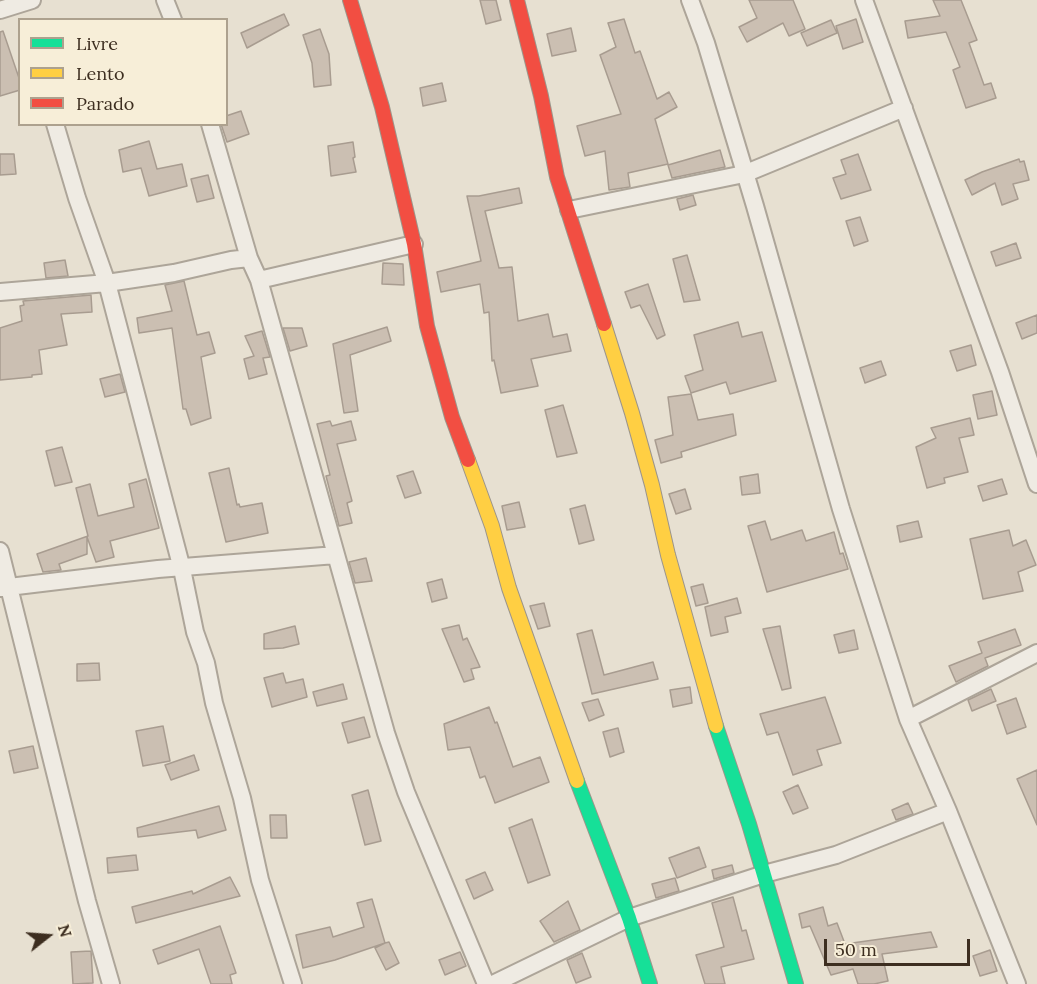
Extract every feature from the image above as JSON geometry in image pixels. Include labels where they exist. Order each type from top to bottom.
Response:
[{"type":"street","points":[[165,0],[172,18]]},
{"type":"street","points":[[350,0],[382,107],[414,244],[427,326],[452,417],[492,526],[508,588],[629,918],[650,984]]},
{"type":"street","points":[[517,0],[541,96],[557,177],[632,413],[668,555],[720,740],[764,874],[796,984]]},
{"type":"street","points":[[690,0],[706,43],[841,509],[908,718],[1017,984]]},
{"type":"street","points":[[864,0],[1000,372],[1037,484]]},
{"type":"street","points":[[0,10],[23,6]]},
{"type":"street","points":[[569,210],[744,174],[904,108]]},
{"type":"street","points":[[56,126],[77,198],[107,283],[182,569],[195,632],[206,663],[214,703],[242,798],[260,880],[293,984]]},
{"type":"street","points":[[211,126],[249,258],[259,280],[386,733],[446,890],[486,984]]},
{"type":"street","points":[[259,280],[414,244]]},
{"type":"street","points":[[0,292],[107,283],[249,258]]},
{"type":"street","points":[[0,551],[4,588],[111,984]]},
{"type":"street","points":[[4,588],[158,569],[182,569],[336,555]]},
{"type":"street","points":[[908,718],[1037,653]]},
{"type":"street","points":[[493,984],[629,918],[764,874],[836,855],[948,811]]},
{"type":"building","points":[[480,0],[496,0],[501,20],[486,24]]},
{"type":"building","points":[[749,0],[793,0],[805,29],[789,36],[783,23],[747,42],[739,27],[757,18]]},
{"type":"building","points":[[933,0],[961,0],[977,40],[969,43],[984,85],[991,83],[996,98],[966,108],[953,70],[960,67],[946,32],[908,38],[905,21],[940,16]]},
{"type":"building","points":[[284,14],[289,25],[247,48],[241,33]]},
{"type":"building","points":[[624,19],[635,53],[640,51],[657,99],[669,92],[677,107],[655,119],[668,164],[628,173],[630,187],[609,190],[605,151],[585,156],[577,126],[621,114],[600,55],[616,47],[608,23]]},
{"type":"building","points":[[856,19],[863,42],[843,49],[836,26]]},
{"type":"building","points":[[831,20],[837,33],[807,46],[801,33]]},
{"type":"building","points":[[571,28],[576,51],[552,56],[547,34]]},
{"type":"building","points":[[320,29],[329,54],[331,85],[314,87],[312,63],[303,35]]},
{"type":"building","points":[[3,31],[18,75],[18,91],[0,96],[0,32]]},
{"type":"building","points":[[442,83],[446,101],[423,106],[420,88]]},
{"type":"building","points":[[241,111],[249,134],[227,142],[222,126],[228,126],[228,115]]},
{"type":"building","points":[[149,141],[157,169],[182,164],[187,186],[149,196],[141,168],[123,172],[119,150]]},
{"type":"building","points":[[353,142],[356,172],[331,176],[328,146]]},
{"type":"building","points":[[720,150],[725,167],[672,178],[668,165]]},
{"type":"building","points":[[0,154],[14,154],[16,174],[0,175]]},
{"type":"building","points":[[858,154],[871,190],[841,199],[833,178],[846,174],[841,160]]},
{"type":"building","points":[[1019,159],[1020,162],[1024,161],[1029,180],[1013,184],[1018,199],[1002,205],[995,183],[972,195],[965,180]]},
{"type":"building","points":[[208,175],[214,198],[197,202],[191,179]]},
{"type":"building","points":[[519,188],[522,203],[485,211],[499,268],[512,267],[518,321],[548,314],[553,337],[567,334],[571,351],[531,359],[538,386],[501,393],[494,360],[492,361],[489,312],[484,313],[480,284],[441,292],[437,272],[481,261],[467,196],[479,196]]},
{"type":"building","points":[[693,195],[696,205],[680,210],[677,199]]},
{"type":"building","points":[[860,217],[868,241],[854,246],[846,221]]},
{"type":"building","points":[[1016,243],[1021,258],[996,266],[991,252]]},
{"type":"building","points":[[687,255],[700,300],[684,302],[673,259]]},
{"type":"building","points":[[65,260],[68,276],[46,278],[44,263]]},
{"type":"building","points":[[383,263],[403,264],[404,285],[382,284]]},
{"type":"building","points":[[184,281],[197,335],[209,332],[215,353],[201,357],[211,418],[191,425],[186,409],[183,409],[172,328],[139,333],[137,318],[172,311],[165,285]]},
{"type":"building","points":[[648,284],[665,335],[657,339],[640,305],[631,308],[625,292]]},
{"type":"building","points":[[91,295],[92,312],[61,314],[67,345],[39,350],[42,374],[0,380],[0,328],[22,321],[20,306],[24,305],[23,301]]},
{"type":"building","points":[[1037,315],[1037,333],[1022,339],[1016,323]]},
{"type":"building","points":[[738,322],[742,337],[762,332],[776,381],[730,394],[726,382],[691,393],[685,376],[703,370],[694,335]]},
{"type":"building","points":[[387,327],[391,341],[350,355],[358,411],[344,413],[333,344]]},
{"type":"building","points":[[283,328],[302,328],[307,346],[290,351]]},
{"type":"building","points":[[262,331],[270,357],[263,358],[267,374],[249,379],[244,359],[254,356],[245,336]]},
{"type":"building","points":[[971,345],[976,365],[957,371],[950,351]]},
{"type":"building","points":[[881,361],[886,375],[865,383],[860,368]]},
{"type":"building","points":[[120,374],[125,392],[105,397],[100,379]]},
{"type":"building","points":[[992,391],[997,415],[978,419],[973,395]]},
{"type":"building","points":[[691,394],[698,420],[733,414],[736,435],[681,452],[682,457],[661,463],[655,440],[673,435],[668,397]]},
{"type":"building","points":[[563,405],[577,453],[557,457],[545,410]]},
{"type":"building","points":[[970,418],[974,435],[959,438],[968,472],[944,478],[945,483],[927,488],[916,447],[936,438],[931,428]]},
{"type":"building","points":[[330,421],[332,426],[351,421],[356,440],[337,444],[352,501],[347,503],[352,523],[339,526],[326,476],[330,475],[317,424]]},
{"type":"building","points":[[62,447],[72,482],[55,486],[46,451]]},
{"type":"building","points":[[229,468],[237,505],[239,504],[240,507],[262,503],[268,533],[226,542],[209,473]]},
{"type":"building","points":[[413,471],[421,493],[405,498],[397,476]]},
{"type":"building","points":[[758,474],[760,493],[742,495],[740,477]]},
{"type":"building","points":[[146,479],[159,528],[110,541],[114,557],[96,562],[87,537],[87,554],[59,564],[61,570],[43,572],[37,554],[88,536],[76,488],[90,484],[98,516],[134,507],[129,484]]},
{"type":"building","points":[[1002,479],[1007,494],[983,501],[978,486]]},
{"type":"building","points":[[685,489],[691,509],[676,514],[669,494]]},
{"type":"building","points":[[519,502],[525,527],[507,530],[502,506]]},
{"type":"building","points":[[585,505],[594,540],[579,544],[570,509]]},
{"type":"building","points":[[765,521],[771,540],[802,530],[806,541],[834,532],[840,554],[843,553],[848,569],[767,592],[748,526]]},
{"type":"building","points":[[918,521],[922,537],[900,542],[897,526]]},
{"type":"building","points":[[1009,530],[1013,546],[1026,540],[1036,565],[1018,572],[1023,591],[983,599],[970,539]]},
{"type":"building","points":[[366,558],[372,581],[355,583],[349,562]]},
{"type":"building","points":[[442,579],[447,598],[432,602],[427,583]]},
{"type":"building","points":[[703,584],[708,603],[696,606],[691,587]]},
{"type":"building","points":[[737,598],[741,613],[725,617],[728,632],[711,636],[705,607]]},
{"type":"building","points":[[544,603],[550,626],[538,629],[530,606]]},
{"type":"building","points":[[459,625],[463,640],[467,638],[480,667],[471,669],[474,679],[464,682],[442,629]]},
{"type":"building","points":[[295,626],[299,644],[264,649],[264,634]]},
{"type":"building","points":[[780,626],[791,688],[782,690],[763,629]]},
{"type":"building","points":[[1015,629],[1021,645],[985,658],[988,666],[956,682],[949,666],[982,653],[978,642]]},
{"type":"building","points":[[592,630],[604,675],[653,662],[658,679],[592,694],[577,634]]},
{"type":"building","points":[[854,630],[858,649],[839,653],[834,635]]},
{"type":"building","points":[[99,663],[100,680],[77,681],[77,664]]},
{"type":"building","points":[[283,673],[286,683],[303,679],[307,697],[272,707],[264,678]]},
{"type":"building","points":[[343,684],[347,699],[317,706],[313,692]]},
{"type":"building","points":[[690,687],[692,703],[673,707],[670,690]]},
{"type":"building","points":[[991,689],[996,701],[972,711],[968,700]]},
{"type":"building","points":[[825,697],[841,743],[817,750],[822,765],[793,775],[778,732],[767,735],[760,714]]},
{"type":"building","points":[[1016,698],[1026,727],[1007,734],[997,705]]},
{"type":"building","points":[[598,699],[604,715],[589,721],[582,703]]},
{"type":"building","points":[[489,707],[495,723],[497,722],[513,767],[540,757],[549,782],[495,803],[485,776],[480,778],[470,747],[448,750],[444,724]]},
{"type":"building","points":[[364,717],[370,737],[348,743],[342,723]]},
{"type":"building","points":[[163,726],[170,761],[143,766],[136,731]]},
{"type":"building","points":[[618,728],[624,752],[610,757],[603,732]]},
{"type":"building","points":[[33,746],[38,768],[14,773],[9,751]]},
{"type":"building","points":[[194,755],[199,770],[171,780],[165,765]]},
{"type":"building","points":[[1037,770],[1037,825],[1017,779]]},
{"type":"building","points":[[798,785],[808,808],[793,814],[783,792]]},
{"type":"building","points":[[368,790],[381,841],[365,845],[352,795]]},
{"type":"building","points":[[908,803],[913,814],[896,820],[892,810]]},
{"type":"building","points":[[219,806],[226,830],[198,838],[196,830],[138,837],[137,828]]},
{"type":"building","points":[[270,815],[286,815],[287,838],[271,838]]},
{"type":"building","points":[[532,819],[550,875],[528,883],[509,828]]},
{"type":"building","points":[[699,847],[706,867],[677,878],[669,858]]},
{"type":"building","points":[[136,855],[138,870],[108,873],[107,858]]},
{"type":"building","points":[[732,865],[734,873],[714,879],[712,870]]},
{"type":"building","points":[[485,872],[493,890],[474,899],[466,880]]},
{"type":"building","points":[[230,877],[240,896],[136,923],[132,907],[192,891],[193,894]]},
{"type":"building","points":[[675,878],[679,891],[656,898],[652,884]]},
{"type":"building","points":[[733,897],[742,931],[746,930],[754,959],[721,967],[725,984],[705,984],[696,955],[724,947],[712,903]]},
{"type":"building","points":[[372,899],[385,943],[303,968],[296,935],[330,927],[333,937],[364,927],[357,903]]},
{"type":"building","points":[[568,901],[580,930],[554,942],[540,921]]},
{"type":"building","points":[[823,907],[828,926],[837,923],[845,944],[931,932],[937,947],[882,954],[888,981],[858,984],[853,969],[831,975],[810,926],[802,928],[799,914]]},
{"type":"building","points":[[220,926],[236,973],[230,975],[232,984],[211,984],[199,949],[158,964],[153,950]]},
{"type":"building","points":[[389,942],[399,963],[386,970],[375,948]]},
{"type":"building","points":[[990,950],[997,971],[980,976],[973,956]]},
{"type":"building","points":[[91,951],[93,983],[73,984],[71,952]]},
{"type":"building","points":[[460,952],[466,966],[445,975],[439,960]]},
{"type":"building","points":[[582,953],[591,977],[576,983],[567,960]]},
{"type":"traffic: fast","points":[[716,726],[749,824],[796,984]]},
{"type":"traffic: fast","points":[[577,781],[629,918],[650,984]]},
{"type":"traffic: slow","points":[[604,324],[632,413],[668,555],[716,726]]},
{"type":"traffic: slow","points":[[468,460],[492,526],[509,588],[577,781]]},
{"type":"traffic: jam","points":[[350,0],[382,107],[414,244],[427,326],[452,417],[468,460]]},
{"type":"traffic: jam","points":[[517,0],[541,96],[557,177],[604,324]]}]
